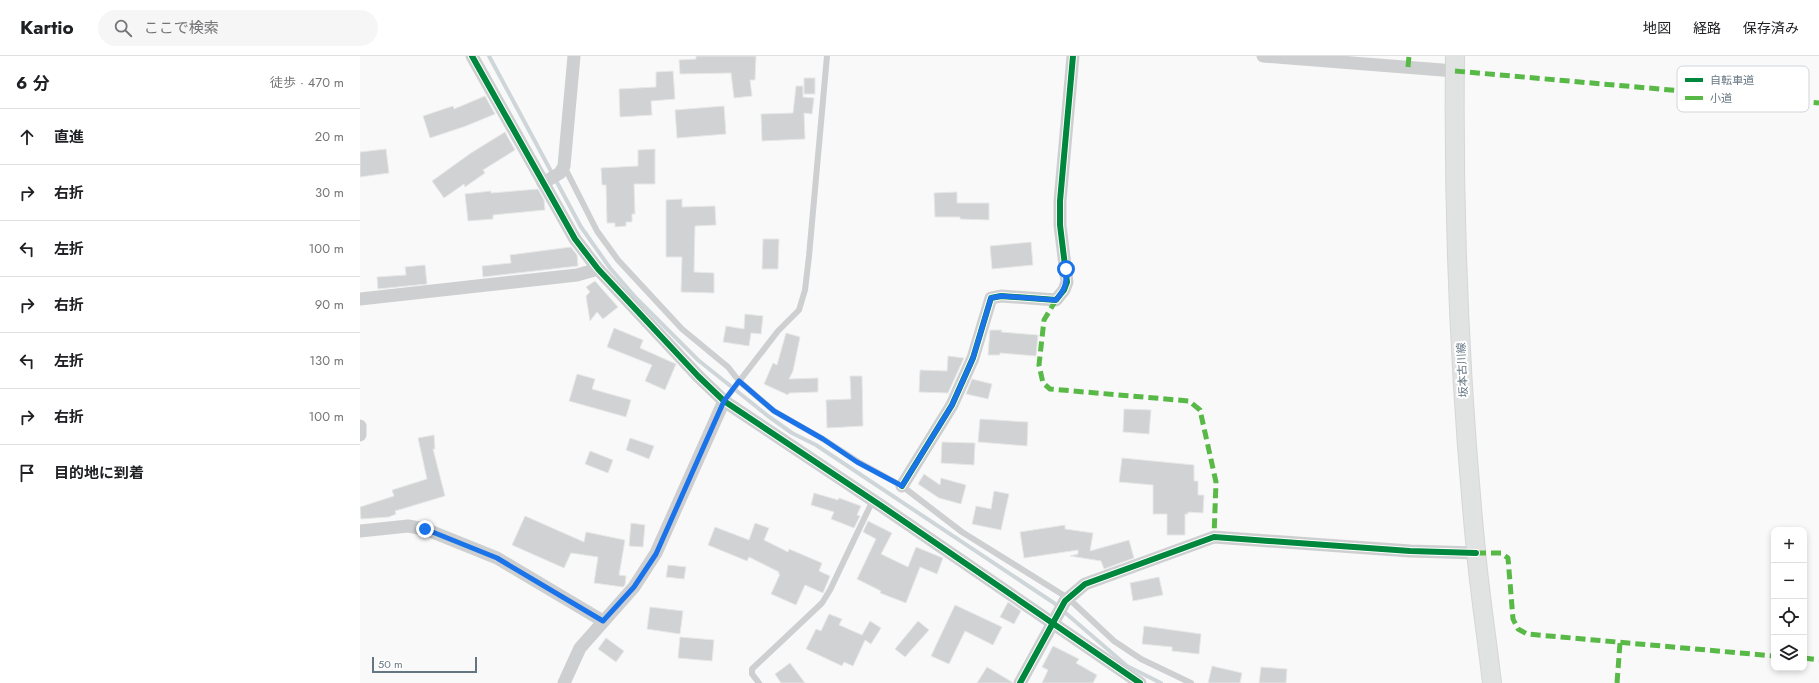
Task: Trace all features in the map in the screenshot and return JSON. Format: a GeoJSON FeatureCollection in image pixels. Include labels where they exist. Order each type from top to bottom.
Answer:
{"type":"FeatureCollection","features":[{"type":"Feature","properties":{"kind":"main road","name":"坂本古川線"},"geometry":{"type":"LineString","coordinates":[[1455,63],[1456,236],[1461,368],[1476,553],[1492,683]]}},
{"type":"Feature","properties":{"kind":"street"},"geometry":{"type":"LineString","coordinates":[[472,56],[545,182],[575,239],[598,269],[698,376],[726,398],[872,500],[1140,683]]}},
{"type":"Feature","properties":{"kind":"street"},"geometry":{"type":"LineString","coordinates":[[545,182],[562,170],[574,56]]}},
{"type":"Feature","properties":{"kind":"street"},"geometry":{"type":"LineString","coordinates":[[902,486],[952,405],[973,358],[991,298],[1001,296],[1056,300],[1064,290],[1067,282],[1060,226],[1060,201],[1073,56]]}},
{"type":"Feature","properties":{"kind":"street"},"geometry":{"type":"LineString","coordinates":[[1263,56],[1455,63]]}},
{"type":"Feature","properties":{"kind":"street"},"geometry":{"type":"LineString","coordinates":[[360,299],[577,275],[598,269]]}},
{"type":"Feature","properties":{"kind":"street"},"geometry":{"type":"LineString","coordinates":[[564,683],[569,669],[580,648],[634,587],[656,554],[726,398]]}},
{"type":"Feature","properties":{"kind":"street"},"geometry":{"type":"LineString","coordinates":[[360,426],[360,435]]}},
{"type":"Feature","properties":{"kind":"street"},"geometry":{"type":"LineString","coordinates":[[360,531],[408,526],[425,529],[497,558],[603,621]]}},
{"type":"Feature","properties":{"kind":"street"},"geometry":{"type":"LineString","coordinates":[[1020,683],[1066,600],[1085,584],[1214,537],[1410,551],[1476,553]]}},
{"type":"Feature","properties":{"kind":"lane"},"geometry":{"type":"LineString","coordinates":[[726,398],[778,331],[799,310],[803,297],[810,256],[827,56]]}},
{"type":"Feature","properties":{"kind":"lane"},"geometry":{"type":"LineString","coordinates":[[562,170],[597,230],[618,260],[682,329],[728,367],[738,382],[774,411],[823,439],[857,462],[902,486],[962,532],[1066,600],[1114,641],[1141,659],[1191,683]]}},
{"type":"Feature","properties":{"kind":"lane"},"geometry":{"type":"LineString","coordinates":[[759,683],[752,674],[752,669],[822,603],[830,590],[872,500]]}},
{"type":"Feature","properties":{"kind":"building"},"geometry":{"type":"Polygon","coordinates":[[[696,56],[756,56],[755,80],[750,80],[752,96],[734,98],[731,73],[680,74],[679,60],[696,59],[696,56]]]}},
{"type":"Feature","properties":{"kind":"building"},"geometry":{"type":"Polygon","coordinates":[[[673,71],[675,99],[651,101],[652,115],[620,117],[619,89],[656,87],[656,72],[673,71]]]}},
{"type":"Feature","properties":{"kind":"building"},"geometry":{"type":"Polygon","coordinates":[[[804,78],[815,78],[815,94],[804,94],[804,78]]]}},
{"type":"Feature","properties":{"kind":"building"},"geometry":{"type":"Polygon","coordinates":[[[796,86],[803,86],[803,97],[814,98],[812,114],[804,113],[805,139],[762,141],[761,114],[793,113],[796,86]]]}},
{"type":"Feature","properties":{"kind":"building"},"geometry":{"type":"Polygon","coordinates":[[[485,96],[495,114],[466,126],[430,138],[423,116],[453,106],[454,109],[485,96]]]}},
{"type":"Feature","properties":{"kind":"building"},"geometry":{"type":"Polygon","coordinates":[[[724,106],[726,134],[677,138],[675,110],[724,106]]]}},
{"type":"Feature","properties":{"kind":"building"},"geometry":{"type":"Polygon","coordinates":[[[505,132],[515,150],[483,170],[485,173],[465,187],[464,184],[444,198],[432,181],[471,153],[505,132]]]}},
{"type":"Feature","properties":{"kind":"building"},"geometry":{"type":"Polygon","coordinates":[[[386,149],[389,173],[360,177],[360,152],[386,149]]]}},
{"type":"Feature","properties":{"kind":"building"},"geometry":{"type":"Polygon","coordinates":[[[655,149],[655,184],[634,184],[635,214],[632,214],[632,222],[626,222],[626,226],[615,227],[615,223],[607,223],[606,185],[602,185],[601,168],[638,166],[638,150],[655,149]]]}},
{"type":"Feature","properties":{"kind":"building"},"geometry":{"type":"Polygon","coordinates":[[[538,189],[544,200],[545,210],[493,215],[493,219],[468,221],[465,194],[491,191],[491,193],[538,189]]]}},
{"type":"Feature","properties":{"kind":"building"},"geometry":{"type":"Polygon","coordinates":[[[957,192],[957,203],[989,203],[989,220],[960,219],[960,217],[935,217],[934,193],[957,192]]]}},
{"type":"Feature","properties":{"kind":"building"},"geometry":{"type":"Polygon","coordinates":[[[682,199],[682,207],[715,206],[716,225],[695,226],[694,272],[714,273],[714,293],[681,292],[682,257],[666,257],[666,200],[682,199]]]}},
{"type":"Feature","properties":{"kind":"building"},"geometry":{"type":"Polygon","coordinates":[[[763,239],[779,239],[778,269],[762,269],[763,239]]]}},
{"type":"Feature","properties":{"kind":"building"},"geometry":{"type":"Polygon","coordinates":[[[1031,242],[1033,265],[992,269],[990,246],[1031,242]]]}},
{"type":"Feature","properties":{"kind":"building"},"geometry":{"type":"Polygon","coordinates":[[[571,247],[577,255],[578,266],[483,277],[482,266],[511,263],[510,255],[571,247]]]}},
{"type":"Feature","properties":{"kind":"building"},"geometry":{"type":"Polygon","coordinates":[[[425,265],[427,284],[378,289],[377,277],[406,275],[405,267],[425,265]]]}},
{"type":"Feature","properties":{"kind":"building"},"geometry":{"type":"Polygon","coordinates":[[[595,281],[618,307],[603,319],[597,312],[590,321],[586,296],[590,292],[586,287],[595,281]]]}},
{"type":"Feature","properties":{"kind":"building"},"geometry":{"type":"Polygon","coordinates":[[[745,314],[763,316],[761,334],[751,333],[749,346],[723,342],[726,326],[744,329],[745,314]]]}},
{"type":"Feature","properties":{"kind":"building"},"geometry":{"type":"Polygon","coordinates":[[[614,328],[643,340],[640,348],[676,364],[665,390],[645,381],[652,365],[607,347],[614,328]]]}},
{"type":"Feature","properties":{"kind":"building"},"geometry":{"type":"Polygon","coordinates":[[[990,330],[1002,330],[1001,332],[1038,335],[1036,356],[1000,353],[1000,355],[988,355],[990,330]]]}},
{"type":"Feature","properties":{"kind":"building"},"geometry":{"type":"Polygon","coordinates":[[[786,333],[800,337],[793,371],[789,379],[818,378],[818,392],[789,393],[788,395],[764,384],[773,363],[777,365],[786,333]]]}},
{"type":"Feature","properties":{"kind":"building"},"geometry":{"type":"Polygon","coordinates":[[[948,356],[964,358],[948,393],[919,392],[920,370],[947,371],[948,356]]]}},
{"type":"Feature","properties":{"kind":"building"},"geometry":{"type":"Polygon","coordinates":[[[577,374],[595,379],[592,389],[631,400],[626,417],[569,401],[577,374]]]}},
{"type":"Feature","properties":{"kind":"building"},"geometry":{"type":"Polygon","coordinates":[[[850,376],[862,376],[863,426],[827,428],[826,400],[851,399],[850,376]]]}},
{"type":"Feature","properties":{"kind":"building"},"geometry":{"type":"Polygon","coordinates":[[[972,379],[992,384],[988,399],[966,394],[972,379]]]}},
{"type":"Feature","properties":{"kind":"building"},"geometry":{"type":"Polygon","coordinates":[[[1124,409],[1151,410],[1149,434],[1123,432],[1124,409]]]}},
{"type":"Feature","properties":{"kind":"building"},"geometry":{"type":"Polygon","coordinates":[[[980,419],[1028,422],[1027,446],[978,442],[980,419]]]}},
{"type":"Feature","properties":{"kind":"building"},"geometry":{"type":"Polygon","coordinates":[[[434,435],[435,449],[433,449],[445,496],[395,511],[396,514],[389,517],[361,519],[360,507],[394,496],[392,490],[427,479],[418,438],[434,435]]]}},
{"type":"Feature","properties":{"kind":"building"},"geometry":{"type":"Polygon","coordinates":[[[630,438],[654,446],[649,459],[626,450],[630,438]]]}},
{"type":"Feature","properties":{"kind":"building"},"geometry":{"type":"Polygon","coordinates":[[[942,442],[975,443],[974,465],[941,463],[942,442]]]}},
{"type":"Feature","properties":{"kind":"building"},"geometry":{"type":"Polygon","coordinates":[[[590,451],[613,460],[608,473],[585,464],[590,451]]]}},
{"type":"Feature","properties":{"kind":"building"},"geometry":{"type":"Polygon","coordinates":[[[1122,458],[1194,465],[1194,481],[1198,481],[1198,495],[1204,495],[1203,513],[1188,512],[1188,514],[1185,514],[1185,535],[1167,535],[1167,514],[1153,514],[1153,485],[1119,482],[1122,458]]]}},
{"type":"Feature","properties":{"kind":"building"},"geometry":{"type":"Polygon","coordinates":[[[924,474],[940,485],[941,478],[966,485],[961,504],[939,498],[918,484],[924,474]]]}},
{"type":"Feature","properties":{"kind":"building"},"geometry":{"type":"Polygon","coordinates":[[[994,491],[1009,494],[1001,530],[972,524],[976,506],[991,509],[994,491]]]}},
{"type":"Feature","properties":{"kind":"building"},"geometry":{"type":"Polygon","coordinates":[[[814,493],[838,500],[839,498],[861,506],[857,515],[860,516],[854,528],[831,519],[834,512],[811,505],[814,493]]]}},
{"type":"Feature","properties":{"kind":"building"},"geometry":{"type":"Polygon","coordinates":[[[525,516],[584,542],[586,532],[625,540],[619,575],[626,576],[625,585],[623,587],[594,583],[598,557],[571,553],[564,568],[512,545],[525,516]]]}},
{"type":"Feature","properties":{"kind":"building"},"geometry":{"type":"Polygon","coordinates":[[[868,521],[892,533],[881,554],[908,567],[916,547],[943,558],[937,574],[920,567],[906,603],[880,593],[881,591],[857,579],[876,539],[863,532],[868,521]]]}},
{"type":"Feature","properties":{"kind":"building"},"geometry":{"type":"Polygon","coordinates":[[[631,523],[645,525],[643,547],[629,546],[631,523]]]}},
{"type":"Feature","properties":{"kind":"building"},"geometry":{"type":"Polygon","coordinates":[[[755,523],[769,528],[764,540],[788,552],[789,549],[822,563],[819,571],[830,576],[823,593],[805,585],[796,605],[771,594],[780,574],[778,574],[779,572],[749,557],[747,561],[708,545],[715,527],[749,540],[755,523]]]}},
{"type":"Feature","properties":{"kind":"building"},"geometry":{"type":"Polygon","coordinates":[[[1065,525],[1065,529],[1093,533],[1090,551],[1129,540],[1134,558],[1104,569],[1101,561],[1070,556],[1078,554],[1078,550],[1024,558],[1020,532],[1065,525]]]}},
{"type":"Feature","properties":{"kind":"building"},"geometry":{"type":"Polygon","coordinates":[[[668,565],[686,567],[684,579],[666,577],[668,565]]]}},
{"type":"Feature","properties":{"kind":"building"},"geometry":{"type":"Polygon","coordinates":[[[1159,577],[1163,595],[1133,601],[1130,583],[1159,577]]]}},
{"type":"Feature","properties":{"kind":"building"},"geometry":{"type":"Polygon","coordinates":[[[1008,602],[1021,611],[1014,624],[1000,617],[1008,602]]]}},
{"type":"Feature","properties":{"kind":"building"},"geometry":{"type":"Polygon","coordinates":[[[955,605],[1002,627],[993,645],[965,631],[949,664],[931,656],[955,605]]]}},
{"type":"Feature","properties":{"kind":"building"},"geometry":{"type":"Polygon","coordinates":[[[650,607],[683,611],[680,634],[647,629],[650,607]]]}},
{"type":"Feature","properties":{"kind":"building"},"geometry":{"type":"Polygon","coordinates":[[[829,614],[842,619],[839,625],[862,635],[870,621],[881,628],[871,644],[865,640],[853,666],[844,662],[842,666],[806,649],[816,629],[821,631],[829,614]]]}},
{"type":"Feature","properties":{"kind":"building"},"geometry":{"type":"Polygon","coordinates":[[[918,621],[929,630],[905,657],[895,649],[918,621]]]}},
{"type":"Feature","properties":{"kind":"building"},"geometry":{"type":"Polygon","coordinates":[[[1144,626],[1201,634],[1199,654],[1172,651],[1172,647],[1142,644],[1144,626]]]}},
{"type":"Feature","properties":{"kind":"building"},"geometry":{"type":"Polygon","coordinates":[[[680,637],[714,640],[712,661],[678,658],[680,637]]]}},
{"type":"Feature","properties":{"kind":"building"},"geometry":{"type":"Polygon","coordinates":[[[606,638],[624,651],[616,662],[598,649],[606,638]]]}},
{"type":"Feature","properties":{"kind":"building"},"geometry":{"type":"Polygon","coordinates":[[[1053,646],[1079,659],[1076,663],[1097,675],[1093,683],[1042,683],[1048,670],[1042,667],[1053,646]]]}},
{"type":"Feature","properties":{"kind":"building"},"geometry":{"type":"Polygon","coordinates":[[[790,663],[805,683],[781,683],[775,674],[790,663]]]}},
{"type":"Feature","properties":{"kind":"building"},"geometry":{"type":"Polygon","coordinates":[[[1212,666],[1242,673],[1240,683],[1208,683],[1212,666]]]}},
{"type":"Feature","properties":{"kind":"building"},"geometry":{"type":"Polygon","coordinates":[[[987,667],[1012,682],[1012,683],[977,683],[987,667]]]}},
{"type":"Feature","properties":{"kind":"building"},"geometry":{"type":"Polygon","coordinates":[[[1261,667],[1287,669],[1286,683],[1259,683],[1261,667]]]}},
{"type":"Feature","properties":{"kind":"waterway"},"geometry":{"type":"LineString","coordinates":[[489,56],[581,227],[610,268],[636,298],[698,360],[768,416],[792,433],[816,445],[1054,603],[1127,666],[1161,683]]}},
{"type":"Feature","properties":{"kind":"marked path"},"geometry":{"type":"LineString","coordinates":[[1408,67],[1409,56]]}},
{"type":"Feature","properties":{"kind":"marked path"},"geometry":{"type":"LineString","coordinates":[[1455,71],[1677,91]]}},
{"type":"Feature","properties":{"kind":"marked path"},"geometry":{"type":"LineString","coordinates":[[1809,102],[1819,103]]}},
{"type":"Feature","properties":{"kind":"marked path"},"geometry":{"type":"LineString","coordinates":[[1056,300],[1044,320],[1039,365],[1043,383],[1050,389],[1189,401],[1200,410],[1216,482],[1214,537]]}},
{"type":"Feature","properties":{"kind":"marked path"},"geometry":{"type":"LineString","coordinates":[[1476,553],[1501,553],[1508,558],[1513,619],[1518,629],[1527,634],[1771,656]]}},
{"type":"Feature","properties":{"kind":"marked path"},"geometry":{"type":"LineString","coordinates":[[1617,683],[1620,643]]}},
{"type":"Feature","properties":{"kind":"marked path"},"geometry":{"type":"LineString","coordinates":[[1807,658],[1819,660]]}},
{"type":"Feature","properties":{"kind":"cycle path"},"geometry":{"type":"LineString","coordinates":[[472,56],[575,239],[598,269],[698,376],[724,401],[883,507],[1140,683]]}},
{"type":"Feature","properties":{"kind":"cycle path"},"geometry":{"type":"LineString","coordinates":[[902,486],[952,405],[973,358],[991,298],[1001,296],[1056,300],[1064,290],[1067,282],[1060,225],[1060,201],[1073,56]]}},
{"type":"Feature","properties":{"kind":"cycle path"},"geometry":{"type":"LineString","coordinates":[[1020,683],[1065,601],[1085,584],[1214,537],[1410,551],[1476,553]]}},
{"type":"Feature","properties":{"kind":"route"},"geometry":{"type":"LineString","coordinates":[[425,529],[497,558],[603,621],[634,587],[656,554],[724,401],[739,381],[774,411],[823,439],[857,462],[902,486],[952,405],[973,358],[991,298],[1001,296],[1056,300],[1064,290],[1067,282],[1066,269]]}}]}
